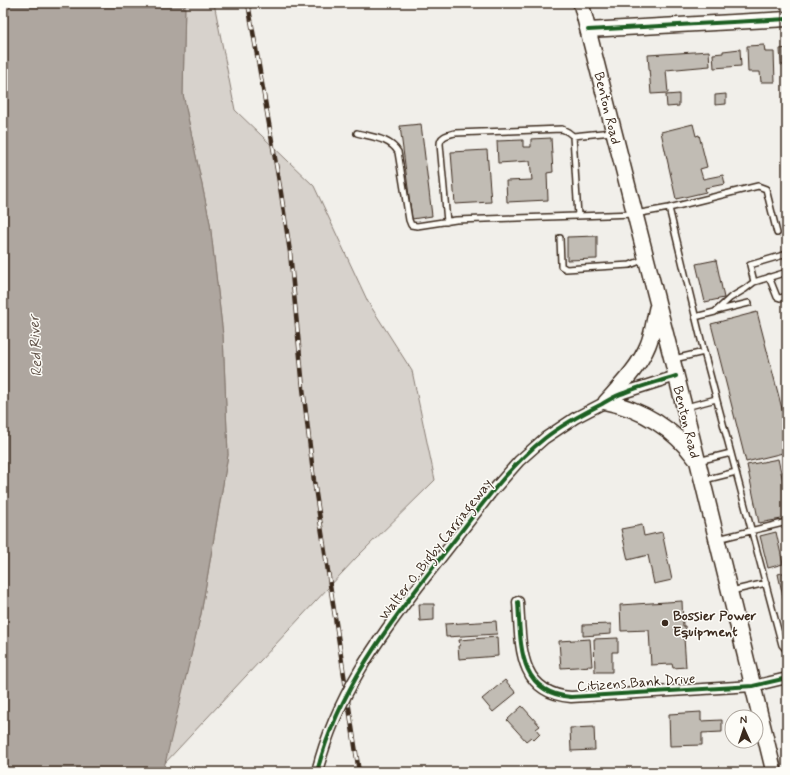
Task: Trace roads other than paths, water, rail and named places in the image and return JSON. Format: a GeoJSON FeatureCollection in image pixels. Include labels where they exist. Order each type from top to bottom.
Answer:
{"type":"FeatureCollection","features":[{"type":"Feature","properties":{"kind":"main road","name":"Benton Road"},"geometry":{"type":"LineString","coordinates":[[581,3],[684,407],[774,772]]}},
{"type":"Feature","properties":{"kind":"main road"},"geometry":{"type":"LineString","coordinates":[[606,402],[632,374],[642,358],[649,344],[658,305]]}},
{"type":"Feature","properties":{"kind":"main road"},"geometry":{"type":"LineString","coordinates":[[606,402],[620,405],[661,424],[697,461]]}},
{"type":"Feature","properties":{"kind":"street"},"geometry":{"type":"LineString","coordinates":[[588,30],[787,19]]}},
{"type":"Feature","properties":{"kind":"street","name":"Walter O. Bigby Carriageway"},"geometry":{"type":"LineString","coordinates":[[317,772],[329,730],[355,677],[376,644],[490,494],[519,461],[545,438],[575,418],[623,393],[676,376]]}},
{"type":"Feature","properties":{"kind":"street","name":"Citizens Bank Drive"},"geometry":{"type":"LineString","coordinates":[[518,602],[524,661],[528,670],[539,685],[547,692],[555,695],[571,698],[753,686],[787,678]]}},
{"type":"Feature","properties":{"kind":"lane"},"geometry":{"type":"LineString","coordinates":[[447,222],[440,144],[440,141],[446,135],[454,133],[562,129],[573,136],[614,132]]}},
{"type":"Feature","properties":{"kind":"lane"},"geometry":{"type":"LineString","coordinates":[[357,133],[385,141],[394,146],[398,152],[411,225],[447,222],[635,214],[669,208],[758,186],[766,189],[777,234]]}},
{"type":"Feature","properties":{"kind":"lane"},"geometry":{"type":"LineString","coordinates":[[573,136],[578,216]]}},
{"type":"Feature","properties":{"kind":"lane"},"geometry":{"type":"LineString","coordinates":[[669,208],[716,399],[782,645],[787,651]]}},
{"type":"Feature","properties":{"kind":"lane"},"geometry":{"type":"LineString","coordinates":[[560,238],[561,262],[563,268],[566,269],[630,265],[646,259]]}},
{"type":"Feature","properties":{"kind":"lane"},"geometry":{"type":"LineString","coordinates":[[754,282],[750,265],[787,254]]}},
{"type":"Feature","properties":{"kind":"lane"},"geometry":{"type":"LineString","coordinates":[[715,312],[730,298],[754,282],[787,272]]}},
{"type":"Feature","properties":{"kind":"lane"},"geometry":{"type":"LineString","coordinates":[[769,277],[777,297],[780,298],[787,296]]}},
{"type":"Feature","properties":{"kind":"lane"},"geometry":{"type":"LineString","coordinates":[[695,316],[749,303]]}},
{"type":"Feature","properties":{"kind":"lane"},"geometry":{"type":"LineString","coordinates":[[672,360],[704,352]]}},
{"type":"Feature","properties":{"kind":"lane"},"geometry":{"type":"LineString","coordinates":[[684,407],[716,399]]}},
{"type":"Feature","properties":{"kind":"lane"},"geometry":{"type":"LineString","coordinates":[[697,461],[731,453]]}},
{"type":"Feature","properties":{"kind":"lane"},"geometry":{"type":"LineString","coordinates":[[702,480],[736,472]]}},
{"type":"Feature","properties":{"kind":"lane"},"geometry":{"type":"LineString","coordinates":[[717,540],[787,522]]}},
{"type":"Feature","properties":{"kind":"lane"},"geometry":{"type":"LineString","coordinates":[[729,591],[766,583]]}},
{"type":"Feature","properties":{"kind":"water","name":"Red River"},"geometry":{"type":"Polygon","coordinates":[[[3,3],[185,3],[183,94],[210,223],[223,335],[228,455],[201,614],[163,772],[3,772],[3,3]]]}},
{"type":"Feature","properties":{"kind":"railway"},"geometry":{"type":"LineString","coordinates":[[248,3],[290,252],[303,388],[314,481],[359,772]]}},
{"type":"Feature","properties":{"kind":"place","name":"Bossier Power Equipment"},"geometry":{"type":"Point","coordinates":[665,623]}}]}
